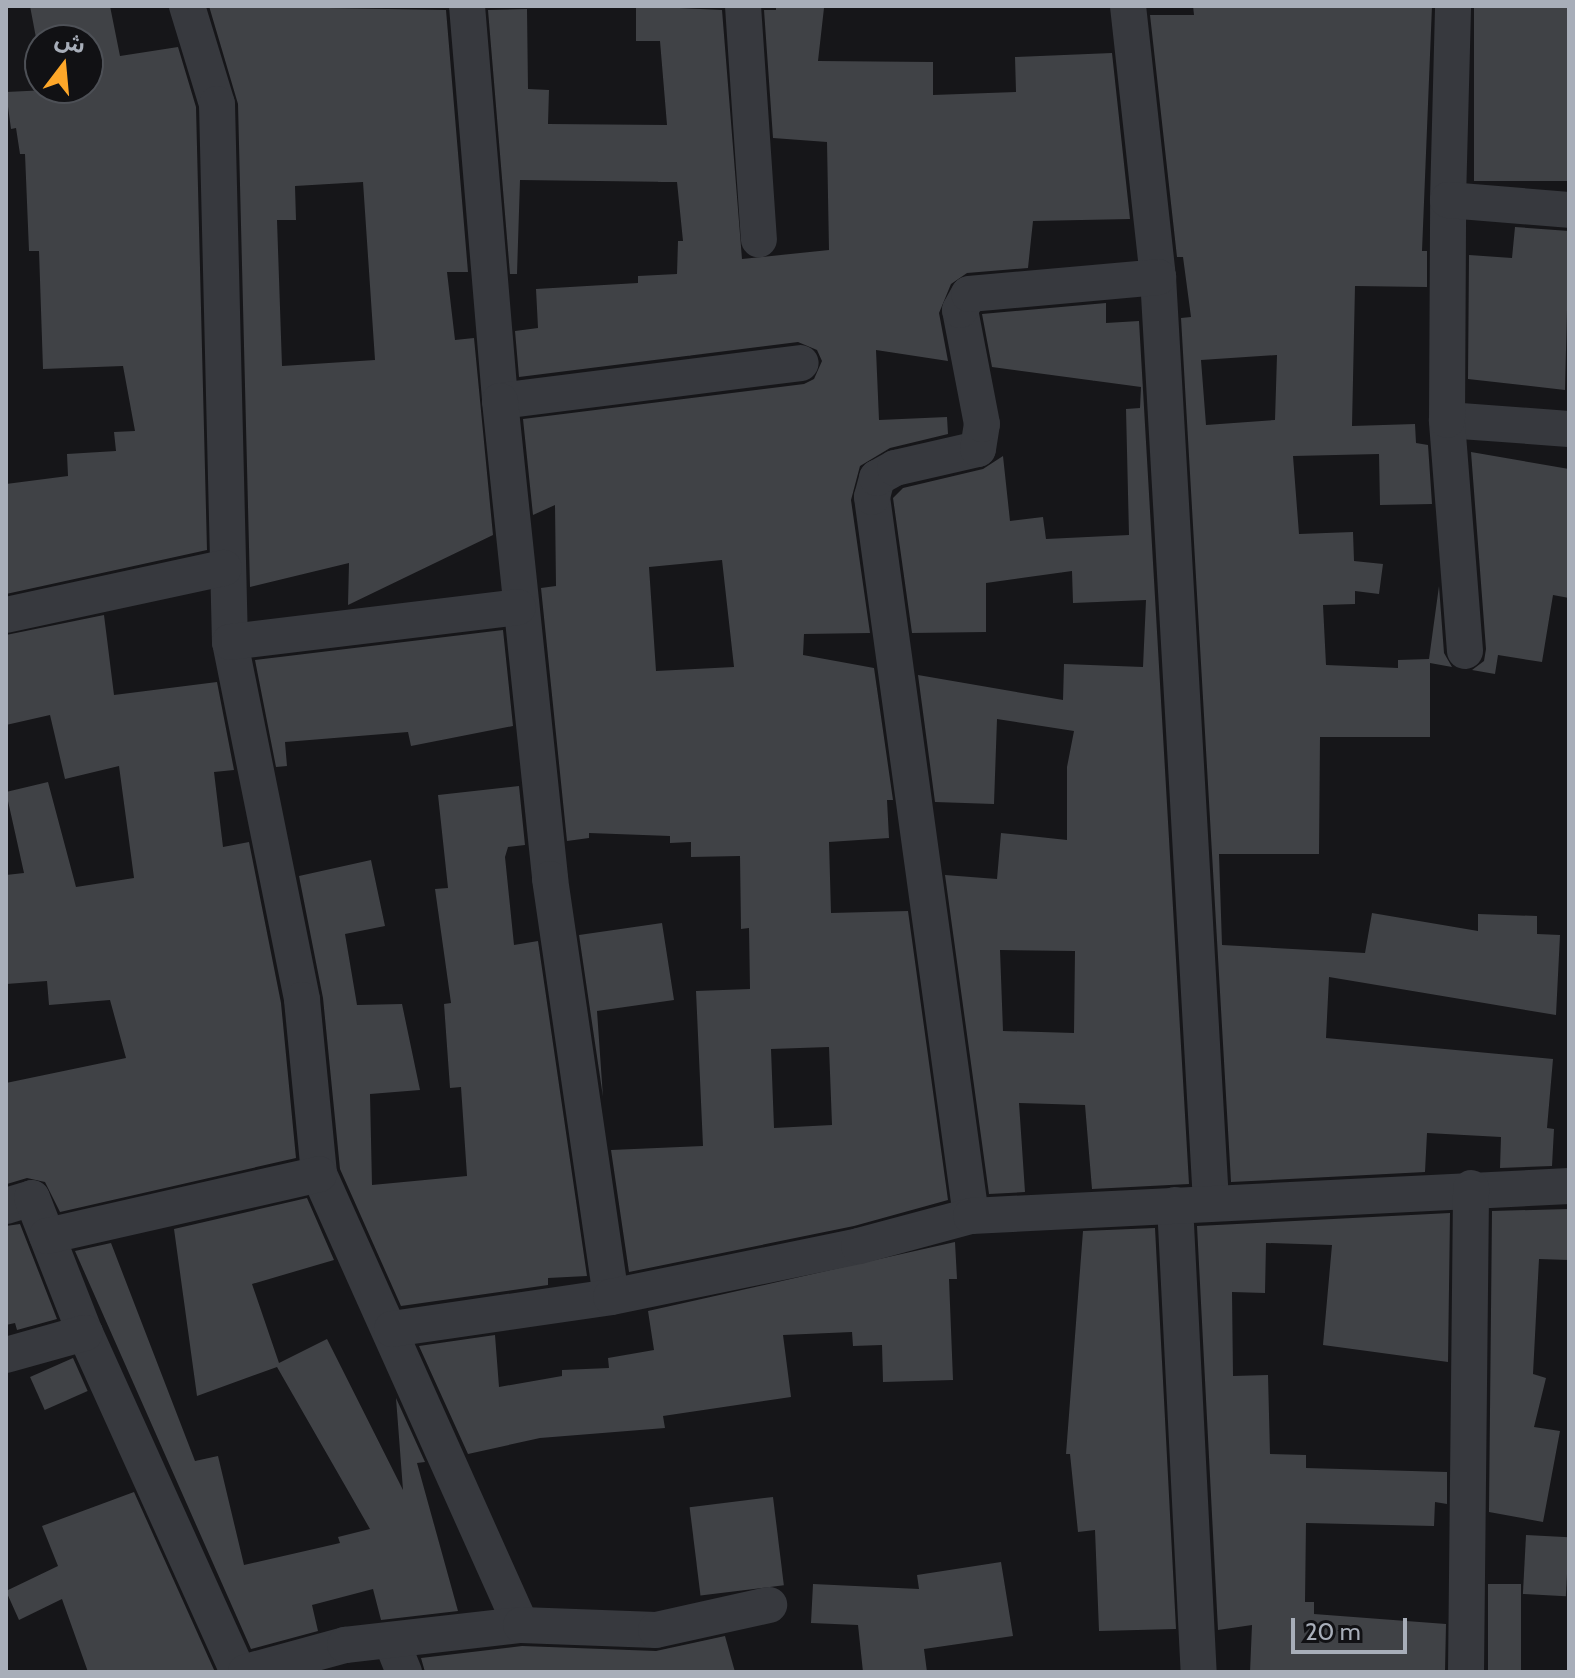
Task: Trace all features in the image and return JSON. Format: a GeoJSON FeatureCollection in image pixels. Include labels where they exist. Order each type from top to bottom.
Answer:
{"type":"FeatureCollection","features":[{"type":"Feature","properties":{"kind":"street"},"geometry":{"type":"LineString","coordinates":[[187,6],[217,104],[226,373],[224,568],[230,642],[302,1000],[319,1174],[392,1329],[521,1625]]}},
{"type":"Feature","properties":{"kind":"street"},"geometry":{"type":"LineString","coordinates":[[467,6],[518,607],[550,879],[611,1297]]}},
{"type":"Feature","properties":{"kind":"street"},"geometry":{"type":"LineString","coordinates":[[743,6],[759,239]]}},
{"type":"Feature","properties":{"kind":"street"},"geometry":{"type":"LineString","coordinates":[[1128,6],[1158,277],[1211,1203]]}},
{"type":"Feature","properties":{"kind":"street"},"geometry":{"type":"LineString","coordinates":[[1453,6],[1447,420],[1465,651]]}},
{"type":"Feature","properties":{"kind":"street"},"geometry":{"type":"LineString","coordinates":[[1448,200],[1569,210]]}},
{"type":"Feature","properties":{"kind":"street"},"geometry":{"type":"LineString","coordinates":[[971,1216],[872,497],[877,478],[895,468],[978,449],[982,424],[960,310],[969,294],[1158,277]]}},
{"type":"Feature","properties":{"kind":"street"},"geometry":{"type":"LineString","coordinates":[[500,401],[801,363]]}},
{"type":"Feature","properties":{"kind":"street"},"geometry":{"type":"LineString","coordinates":[[1447,420],[1569,429]]}},
{"type":"Feature","properties":{"kind":"street"},"geometry":{"type":"LineString","coordinates":[[6,615],[224,568]]}},
{"type":"Feature","properties":{"kind":"street"},"geometry":{"type":"LineString","coordinates":[[230,642],[518,607]]}},
{"type":"Feature","properties":{"kind":"street"},"geometry":{"type":"LineString","coordinates":[[47,1236],[319,1174]]}},
{"type":"Feature","properties":{"kind":"street"},"geometry":{"type":"LineString","coordinates":[[392,1329],[611,1297],[859,1246],[971,1216],[1471,1188],[1569,1186]]}},
{"type":"Feature","properties":{"kind":"street"},"geometry":{"type":"LineString","coordinates":[[1466,1672],[1471,1188]]}},
{"type":"Feature","properties":{"kind":"street"},"geometry":{"type":"LineString","coordinates":[[6,1206],[32,1198],[85,1333],[238,1672]]}},
{"type":"Feature","properties":{"kind":"street"},"geometry":{"type":"LineString","coordinates":[[1175,1205],[1199,1672]]}},
{"type":"Feature","properties":{"kind":"street"},"geometry":{"type":"LineString","coordinates":[[6,1355],[85,1333]]}},
{"type":"Feature","properties":{"kind":"street"},"geometry":{"type":"LineString","coordinates":[[246,1672],[345,1645],[397,1656],[521,1625],[656,1630],[769,1605]]}},
{"type":"Feature","properties":{"kind":"building"},"geometry":{"type":"Polygon","coordinates":[[[30,6],[110,6],[120,56],[178,47],[196,107],[207,550],[6,594],[6,484],[68,476],[67,454],[116,451],[114,432],[135,431],[123,366],[43,369],[39,251],[29,251],[25,154],[20,154],[16,128],[11,129],[6,92],[24,91],[24,104],[104,104],[104,24],[33,24],[30,6]]]}},
{"type":"Feature","properties":{"kind":"building"},"geometry":{"type":"Polygon","coordinates":[[[209,6],[446,10],[468,272],[447,272],[455,340],[474,338],[493,535],[348,605],[349,563],[250,587],[238,104],[209,6]],[[363,182],[295,186],[296,220],[277,220],[282,366],[375,360],[363,182]]]}},
{"type":"Feature","properties":{"kind":"building"},"geometry":{"type":"Polygon","coordinates":[[[636,6],[722,10],[742,259],[829,250],[827,142],[773,138],[764,10],[776,10],[776,6],[824,8],[818,61],[933,62],[933,95],[1016,92],[1015,57],[1112,53],[1130,219],[1033,221],[1028,268],[967,273],[951,284],[939,313],[948,361],[876,350],[879,420],[947,417],[948,434],[890,448],[860,466],[851,500],[870,633],[804,634],[803,655],[874,668],[893,800],[887,800],[889,838],[829,842],[831,913],[908,911],[948,1200],[854,1226],[629,1272],[611,1150],[703,1146],[696,991],[750,989],[749,928],[741,929],[740,856],[691,857],[691,842],[670,843],[670,836],[589,833],[589,838],[567,841],[541,588],[556,586],[555,505],[533,515],[523,419],[804,384],[814,379],[822,361],[817,350],[798,342],[519,377],[515,331],[538,328],[536,289],[638,283],[638,276],[677,274],[678,241],[683,241],[677,182],[520,180],[517,274],[510,274],[488,10],[527,9],[528,89],[549,90],[548,124],[667,125],[660,41],[636,41],[636,6]],[[722,560],[649,567],[656,671],[734,667],[722,560]],[[829,1047],[771,1049],[774,1128],[832,1125],[829,1047]]]}},
{"type":"Feature","properties":{"kind":"building"},"geometry":{"type":"Polygon","coordinates":[[[1193,6],[1432,6],[1422,251],[1427,251],[1427,287],[1355,286],[1352,426],[1415,424],[1416,443],[1428,445],[1432,504],[1380,505],[1379,454],[1293,456],[1299,534],[1353,532],[1354,561],[1383,564],[1379,594],[1355,591],[1355,604],[1323,605],[1326,665],[1398,668],[1398,660],[1429,659],[1439,586],[1444,653],[1452,667],[1430,663],[1430,737],[1320,737],[1319,854],[1219,854],[1222,945],[1365,953],[1372,913],[1478,931],[1478,914],[1537,916],[1537,934],[1560,935],[1556,1015],[1329,977],[1326,1038],[1553,1059],[1547,1128],[1554,1129],[1552,1166],[1500,1168],[1501,1137],[1427,1133],[1425,1172],[1231,1182],[1181,318],[1191,317],[1183,257],[1177,257],[1150,15],[1194,15],[1193,6]],[[1277,355],[1201,360],[1206,425],[1275,420],[1277,355]]]}},
{"type":"Feature","properties":{"kind":"building"},"geometry":{"type":"Polygon","coordinates":[[[1474,6],[1569,6],[1569,181],[1474,181],[1474,6]]]}},
{"type":"Feature","properties":{"kind":"building"},"geometry":{"type":"Polygon","coordinates":[[[1515,227],[1569,231],[1565,390],[1468,379],[1469,255],[1512,258],[1515,227]]]}},
{"type":"Feature","properties":{"kind":"building"},"geometry":{"type":"Polygon","coordinates":[[[1106,303],[1106,323],[1139,321],[1189,1184],[1092,1189],[1085,1105],[1019,1103],[1025,1192],[989,1194],[945,875],[997,879],[1001,833],[1067,840],[1067,767],[1074,731],[997,719],[994,804],[935,802],[918,675],[1063,700],[1064,664],[1143,667],[1146,600],[1073,603],[1072,571],[986,583],[986,632],[912,633],[893,498],[903,488],[983,469],[1003,456],[1010,521],[1043,517],[1046,539],[1129,535],[1126,409],[1140,408],[1141,387],[992,367],[982,314],[1106,303]],[[1000,950],[1003,1031],[1074,1033],[1075,951],[1000,950]]]}},
{"type":"Feature","properties":{"kind":"building"},"geometry":{"type":"Polygon","coordinates":[[[1471,452],[1569,469],[1569,598],[1553,595],[1542,662],[1498,655],[1495,674],[1472,670],[1484,661],[1486,649],[1471,452]]]}},
{"type":"Feature","properties":{"kind":"building"},"geometry":{"type":"Polygon","coordinates":[[[104,615],[114,695],[217,682],[234,770],[214,772],[223,847],[249,842],[281,1003],[296,1158],[60,1212],[45,1182],[27,1178],[7,1184],[6,1083],[126,1058],[110,1000],[49,1005],[47,981],[6,984],[6,875],[24,873],[6,792],[48,782],[76,887],[134,878],[119,766],[65,779],[50,715],[6,725],[6,635],[104,615]]]}},
{"type":"Feature","properties":{"kind":"building"},"geometry":{"type":"Polygon","coordinates":[[[503,630],[513,726],[411,746],[408,732],[285,742],[287,766],[276,767],[255,660],[503,630]]]}},
{"type":"Feature","properties":{"kind":"building"},"geometry":{"type":"Polygon","coordinates":[[[519,786],[525,845],[508,847],[505,857],[514,945],[538,941],[587,1276],[548,1278],[548,1285],[401,1306],[340,1169],[323,998],[299,876],[371,860],[385,926],[345,934],[357,1005],[402,1004],[420,1090],[370,1094],[372,1185],[467,1176],[461,1087],[450,1088],[444,1004],[451,1003],[435,889],[448,888],[438,795],[519,786]]]}},
{"type":"Feature","properties":{"kind":"building"},"geometry":{"type":"Polygon","coordinates":[[[662,923],[674,1000],[597,1011],[603,1097],[579,935],[662,923]]]}},
{"type":"Feature","properties":{"kind":"building"},"geometry":{"type":"Polygon","coordinates":[[[307,1198],[334,1260],[252,1284],[279,1363],[327,1339],[403,1490],[396,1398],[425,1462],[417,1463],[458,1611],[381,1620],[373,1589],[312,1605],[318,1631],[251,1649],[75,1251],[111,1243],[195,1461],[218,1456],[244,1565],[340,1543],[338,1537],[370,1529],[277,1367],[197,1396],[174,1229],[307,1198]]]}},
{"type":"Feature","properties":{"kind":"building"},"geometry":{"type":"Polygon","coordinates":[[[1569,1209],[1569,1260],[1539,1259],[1533,1374],[1546,1378],[1534,1427],[1560,1431],[1543,1522],[1489,1512],[1492,1211],[1569,1209]]]}},
{"type":"Feature","properties":{"kind":"building"},"geometry":{"type":"Polygon","coordinates":[[[1450,1213],[1448,1362],[1323,1345],[1332,1245],[1266,1243],[1265,1293],[1232,1292],[1233,1376],[1268,1375],[1270,1454],[1306,1455],[1306,1468],[1447,1472],[1447,1504],[1435,1502],[1434,1526],[1306,1523],[1305,1602],[1314,1602],[1314,1614],[1446,1624],[1445,1672],[1250,1672],[1252,1625],[1218,1630],[1197,1226],[1450,1213]]]}},
{"type":"Feature","properties":{"kind":"building"},"geometry":{"type":"Polygon","coordinates":[[[20,1224],[57,1319],[17,1330],[15,1323],[6,1325],[6,1226],[20,1224]]]}},
{"type":"Feature","properties":{"kind":"building"},"geometry":{"type":"Polygon","coordinates":[[[1155,1228],[1176,1629],[1099,1631],[1095,1530],[1078,1532],[1070,1454],[1066,1454],[1083,1231],[1155,1228]]]}},
{"type":"Feature","properties":{"kind":"building"},"geometry":{"type":"Polygon","coordinates":[[[955,1242],[957,1279],[949,1279],[953,1380],[883,1382],[882,1345],[853,1346],[852,1332],[783,1335],[791,1397],[663,1416],[665,1428],[540,1438],[468,1454],[419,1346],[495,1335],[499,1387],[562,1376],[562,1370],[609,1368],[608,1358],[654,1350],[648,1311],[955,1242]]]}},
{"type":"Feature","properties":{"kind":"building"},"geometry":{"type":"Polygon","coordinates":[[[73,1358],[88,1391],[45,1410],[30,1377],[73,1358]]]}},
{"type":"Feature","properties":{"kind":"building"},"geometry":{"type":"Polygon","coordinates":[[[134,1492],[215,1672],[88,1672],[62,1599],[19,1620],[6,1591],[58,1566],[42,1526],[134,1492]]]}},
{"type":"Feature","properties":{"kind":"building"},"geometry":{"type":"Polygon","coordinates":[[[773,1497],[784,1585],[700,1596],[690,1507],[773,1497]]]}},
{"type":"Feature","properties":{"kind":"building"},"geometry":{"type":"Polygon","coordinates":[[[1526,1535],[1569,1537],[1566,1596],[1523,1594],[1526,1535]]]}},
{"type":"Feature","properties":{"kind":"building"},"geometry":{"type":"Polygon","coordinates":[[[1001,1562],[1013,1636],[924,1649],[927,1672],[863,1672],[858,1625],[811,1623],[813,1584],[919,1589],[917,1575],[1001,1562]]]}},
{"type":"Feature","properties":{"kind":"building"},"geometry":{"type":"Polygon","coordinates":[[[1488,1584],[1521,1584],[1521,1672],[1488,1672],[1488,1584]]]}},
{"type":"Feature","properties":{"kind":"building"},"geometry":{"type":"Polygon","coordinates":[[[725,1636],[735,1672],[425,1672],[421,1658],[522,1646],[656,1651],[725,1636]]]}}]}
